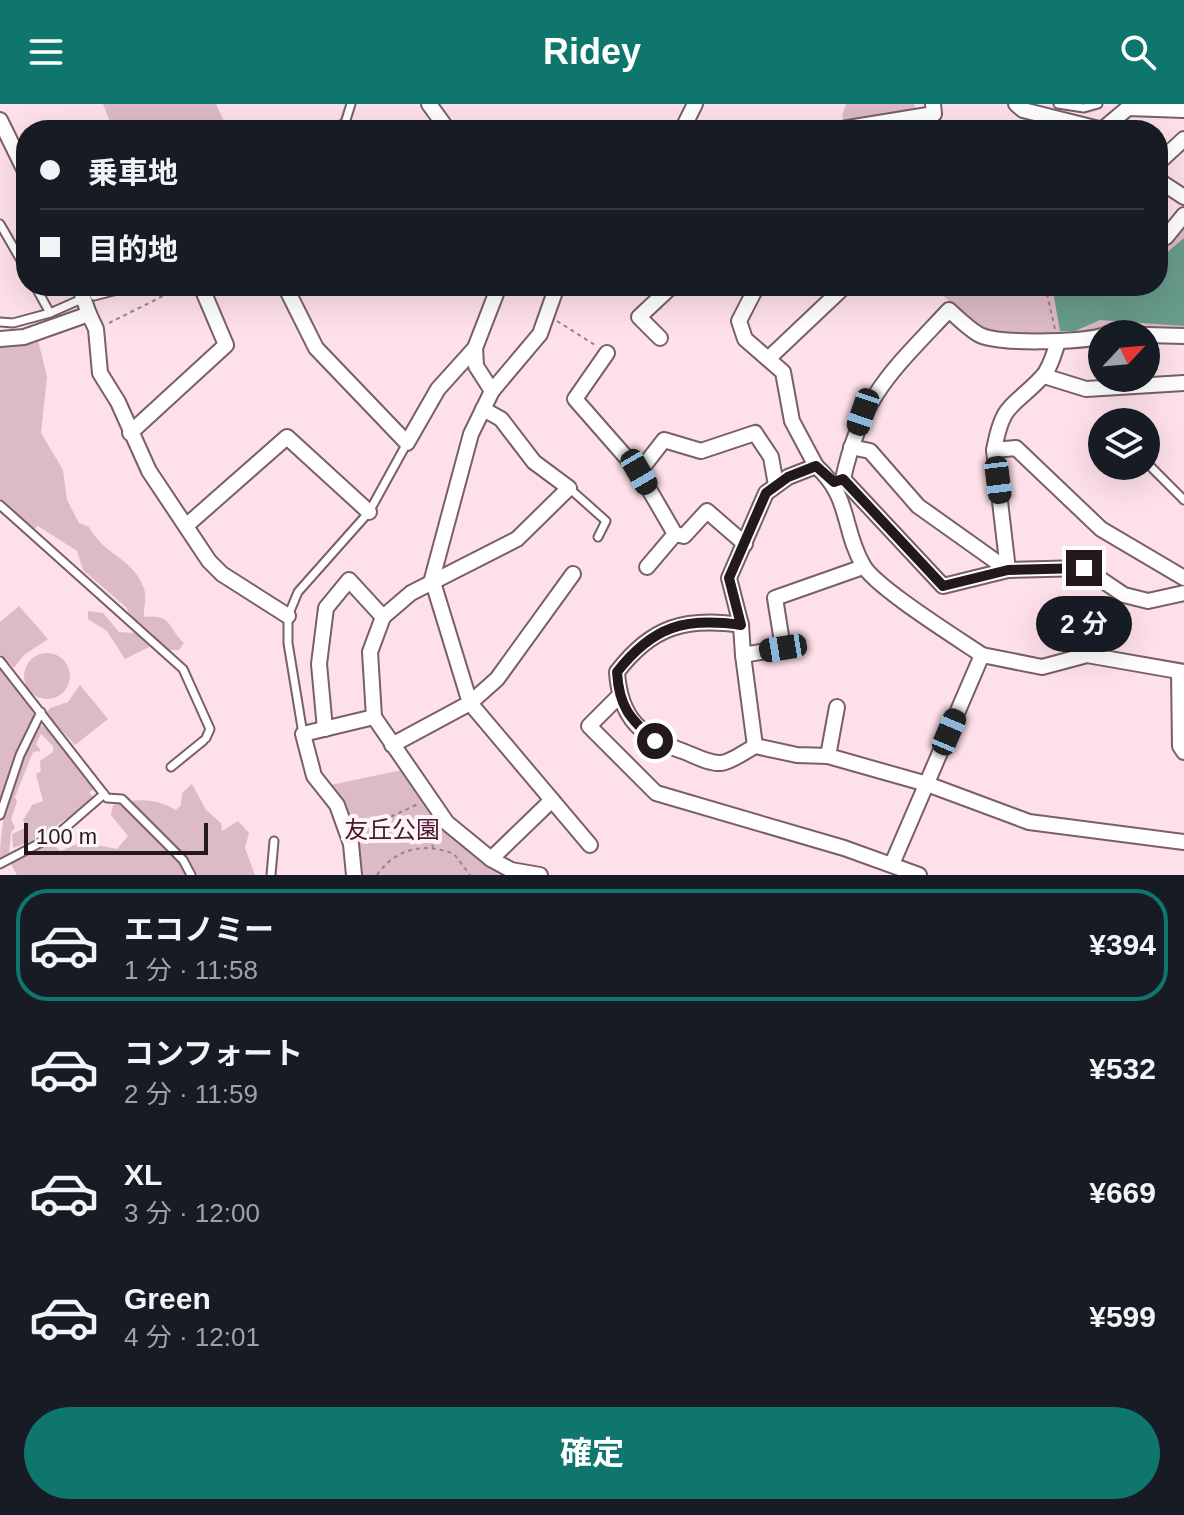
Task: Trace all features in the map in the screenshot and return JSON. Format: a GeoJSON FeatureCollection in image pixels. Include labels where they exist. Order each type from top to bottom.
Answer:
{"type":"FeatureCollection","features":[{"type":"Feature","properties":{"kind":"street"},"geometry":{"type":"LineString","coordinates":[[917,120],[934,114],[933,104]]}},
{"type":"Feature","properties":{"kind":"street"},"geometry":{"type":"LineString","coordinates":[[1016,104],[1023,110],[1063,120]]}},
{"type":"Feature","properties":{"kind":"street"},"geometry":{"type":"LineString","coordinates":[[1114,120],[1128,108],[1184,110]]}},
{"type":"Feature","properties":{"kind":"street"},"geometry":{"type":"LineString","coordinates":[[0,120],[16,153]]}},
{"type":"Feature","properties":{"kind":"street"},"geometry":{"type":"LineString","coordinates":[[1168,154],[1184,139]]}},
{"type":"Feature","properties":{"kind":"street"},"geometry":{"type":"LineString","coordinates":[[1168,235],[1184,215]]}},
{"type":"Feature","properties":{"kind":"street"},"geometry":{"type":"LineString","coordinates":[[86,296],[96,329],[100,373],[118,402],[149,471],[209,561],[222,574],[288,616]]}},
{"type":"Feature","properties":{"kind":"street"},"geometry":{"type":"LineString","coordinates":[[130,433],[226,345],[205,296]]}},
{"type":"Feature","properties":{"kind":"street"},"geometry":{"type":"LineString","coordinates":[[290,296],[316,348],[407,443],[438,389],[475,348],[495,296]]}},
{"type":"Feature","properties":{"kind":"street"},"geometry":{"type":"LineString","coordinates":[[554,296],[540,334],[492,391],[471,434],[432,579],[470,703],[590,845]]}},
{"type":"Feature","properties":{"kind":"street"},"geometry":{"type":"LineString","coordinates":[[660,338],[639,317],[661,296]]}},
{"type":"Feature","properties":{"kind":"street"},"geometry":{"type":"LineString","coordinates":[[752,296],[739,321],[745,339],[783,372],[792,421],[816,466],[838,481],[943,586],[1008,570],[1084,568],[1124,595],[1148,601],[1184,593]]}},
{"type":"Feature","properties":{"kind":"street"},"geometry":{"type":"LineString","coordinates":[[769,358],[834,296]]}},
{"type":"Feature","properties":{"kind":"street"},"geometry":{"type":"LineString","coordinates":[[1088,337],[1058,342],[980,336],[949,310],[883,381],[863,412],[838,481],[863,567],[909,605],[982,655],[1042,667],[1087,655],[1182,672],[1180,746],[1184,752]]}},
{"type":"Feature","properties":{"kind":"street"},"geometry":{"type":"LineString","coordinates":[[0,339],[24,337],[89,314]]}},
{"type":"Feature","properties":{"kind":"street"},"geometry":{"type":"LineString","coordinates":[[1160,336],[1184,336]]}},
{"type":"Feature","properties":{"kind":"street"},"geometry":{"type":"LineString","coordinates":[[1008,570],[994,450],[999,425],[1013,400],[1044,376],[1058,342]]}},
{"type":"Feature","properties":{"kind":"street"},"geometry":{"type":"LineString","coordinates":[[475,348],[476,366],[492,391]]}},
{"type":"Feature","properties":{"kind":"street"},"geometry":{"type":"LineString","coordinates":[[607,353],[575,399],[639,472],[675,534],[684,536],[707,511],[745,544]]}},
{"type":"Feature","properties":{"kind":"street"},"geometry":{"type":"LineString","coordinates":[[1044,376],[1086,389],[1184,383]]}},
{"type":"Feature","properties":{"kind":"street"},"geometry":{"type":"LineString","coordinates":[[483,409],[501,419],[534,462],[569,488],[517,539],[475,562],[432,579],[383,617],[370,652],[374,717],[447,823],[491,859],[522,874],[540,875]]}},
{"type":"Feature","properties":{"kind":"street"},"geometry":{"type":"LineString","coordinates":[[639,472],[664,440],[701,451],[713,450],[755,433],[771,457],[776,485]]}},
{"type":"Feature","properties":{"kind":"street"},"geometry":{"type":"LineString","coordinates":[[187,525],[287,437],[369,512]]}},
{"type":"Feature","properties":{"kind":"street"},"geometry":{"type":"LineString","coordinates":[[851,447],[870,451],[918,506],[1008,570]]}},
{"type":"Feature","properties":{"kind":"street"},"geometry":{"type":"LineString","coordinates":[[994,450],[1016,448],[1101,529],[1184,578]]}},
{"type":"Feature","properties":{"kind":"street"},"geometry":{"type":"LineString","coordinates":[[755,746],[741,625],[729,578],[766,493],[816,466]]}},
{"type":"Feature","properties":{"kind":"street"},"geometry":{"type":"LineString","coordinates":[[647,567],[675,534]]}},
{"type":"Feature","properties":{"kind":"street"},"geometry":{"type":"LineString","coordinates":[[743,655],[783,648],[775,598],[863,567]]}},
{"type":"Feature","properties":{"kind":"street"},"geometry":{"type":"LineString","coordinates":[[392,745],[470,703],[497,679],[573,574]]}},
{"type":"Feature","properties":{"kind":"street"},"geometry":{"type":"LineString","coordinates":[[325,729],[319,664],[326,608],[349,580],[383,617]]}},
{"type":"Feature","properties":{"kind":"street"},"geometry":{"type":"LineString","coordinates":[[741,625],[690,621],[644,643],[617,672],[619,696],[635,724],[655,741],[722,763],[755,746],[797,755],[828,756],[927,784],[1029,822],[1184,842]]}},
{"type":"Feature","properties":{"kind":"street"},"geometry":{"type":"LineString","coordinates":[[892,864],[982,655]]}},
{"type":"Feature","properties":{"kind":"street"},"geometry":{"type":"LineString","coordinates":[[619,696],[589,726],[656,793],[892,864],[919,875]]}},
{"type":"Feature","properties":{"kind":"street"},"geometry":{"type":"LineString","coordinates":[[828,756],[837,707]]}},
{"type":"Feature","properties":{"kind":"street"},"geometry":{"type":"LineString","coordinates":[[354,875],[348,837],[337,805],[314,776],[303,734],[374,717]]}},
{"type":"Feature","properties":{"kind":"street"},"geometry":{"type":"LineString","coordinates":[[491,859],[552,800]]}},
{"type":"Feature","properties":{"kind":"lane"},"geometry":{"type":"LineString","coordinates":[[1058,104],[1084,108],[1098,104]]}},
{"type":"Feature","properties":{"kind":"lane"},"geometry":{"type":"LineString","coordinates":[[0,224],[16,252]]}},
{"type":"Feature","properties":{"kind":"lane"},"geometry":{"type":"LineString","coordinates":[[41,296],[50,313]]}},
{"type":"Feature","properties":{"kind":"lane"},"geometry":{"type":"LineString","coordinates":[[0,322],[13,323],[50,313],[80,296]]}},
{"type":"Feature","properties":{"kind":"lane"},"geometry":{"type":"LineString","coordinates":[[303,734],[288,643],[288,616],[298,592],[369,512],[407,443]]}},
{"type":"Feature","properties":{"kind":"lane"},"geometry":{"type":"LineString","coordinates":[[1160,476],[1184,500]]}},
{"type":"Feature","properties":{"kind":"lane"},"geometry":{"type":"LineString","coordinates":[[569,488],[606,521],[598,537]]}},
{"type":"Feature","properties":{"kind":"lane"},"geometry":{"type":"LineString","coordinates":[[0,505],[183,669],[210,729],[205,740],[171,767]]}},
{"type":"Feature","properties":{"kind":"lane"},"geometry":{"type":"LineString","coordinates":[[0,661],[107,798],[122,799],[183,860],[191,875]]}},
{"type":"Feature","properties":{"kind":"lane"},"geometry":{"type":"LineString","coordinates":[[0,815],[20,755],[41,712]]}},
{"type":"Feature","properties":{"kind":"lane"},"geometry":{"type":"LineString","coordinates":[[0,864],[59,833],[104,794]]}},
{"type":"Feature","properties":{"kind":"lane"},"geometry":{"type":"LineString","coordinates":[[271,875],[274,841]]}},
{"type":"Feature","properties":{"kind":"path"},"geometry":{"type":"LineString","coordinates":[[96,329],[163,296]]}},
{"type":"Feature","properties":{"kind":"path"},"geometry":{"type":"LineString","coordinates":[[548,314],[607,353]]}},
{"type":"Feature","properties":{"kind":"path"},"geometry":{"type":"LineString","coordinates":[[348,837],[430,799]]}},
{"type":"Feature","properties":{"kind":"path"},"geometry":{"type":"LineString","coordinates":[[379,821],[402,833],[420,830],[430,833],[433,849]]}},
{"type":"Feature","properties":{"kind":"path"},"geometry":{"type":"LineString","coordinates":[[377,875],[402,852],[433,849],[454,854],[470,875]]}},
{"type":"Feature","properties":{"kind":"green space"},"geometry":{"type":"Polygon","coordinates":[[[103,104],[216,104],[223,120],[109,120],[103,104]]]}},
{"type":"Feature","properties":{"kind":"green space"},"geometry":{"type":"Polygon","coordinates":[[[846,104],[914,104],[916,111],[858,120],[844,120],[842,116],[846,104]]]}},
{"type":"Feature","properties":{"kind":"green space"},"geometry":{"type":"Polygon","coordinates":[[[1184,229],[1184,334],[1160,330],[1160,320],[1088,320],[1088,333],[1077,337],[981,330],[944,296],[1168,296],[1168,243],[1184,229]]]}},
{"type":"Feature","properties":{"kind":"green space"},"geometry":{"type":"Polygon","coordinates":[[[38,340],[47,377],[41,433],[63,470],[67,500],[79,523],[89,527],[102,544],[138,576],[145,594],[144,617],[165,620],[184,643],[179,650],[161,650],[155,644],[125,659],[107,631],[88,619],[88,611],[103,613],[119,632],[135,633],[148,643],[153,634],[139,628],[131,620],[127,608],[83,570],[77,551],[38,526],[30,531],[11,522],[0,507],[0,345],[38,340]]]}},
{"type":"Feature","properties":{"kind":"green space"},"geometry":{"type":"Polygon","coordinates":[[[19,606],[48,639],[24,655],[14,668],[0,654],[0,622],[19,606]]]}},
{"type":"Feature","properties":{"kind":"green space"},"geometry":{"type":"Polygon","coordinates":[[[47,653],[56,654],[63,660],[69,667],[69,685],[63,692],[56,698],[47,699],[38,698],[31,692],[25,685],[24,676],[25,667],[31,660],[38,654],[47,653]]]}},
{"type":"Feature","properties":{"kind":"green space"},"geometry":{"type":"Polygon","coordinates":[[[0,666],[34,714],[0,812],[0,666]]]}},
{"type":"Feature","properties":{"kind":"green space"},"geometry":{"type":"Polygon","coordinates":[[[80,685],[108,719],[75,745],[46,713],[50,708],[68,702],[80,685]]]}},
{"type":"Feature","properties":{"kind":"green space"},"geometry":{"type":"Polygon","coordinates":[[[38,724],[54,734],[78,763],[91,783],[94,790],[89,792],[94,798],[85,817],[71,821],[65,819],[43,837],[13,848],[12,834],[25,828],[23,820],[32,805],[43,801],[36,774],[41,771],[40,761],[53,752],[53,746],[41,734],[36,744],[41,751],[33,752],[15,797],[17,802],[11,819],[15,828],[11,832],[9,854],[0,859],[6,806],[38,724]]]}},
{"type":"Feature","properties":{"kind":"green space","name":"友丘公園"},"geometry":{"type":"Polygon","coordinates":[[[402,770],[442,828],[501,873],[509,875],[358,875],[326,786],[402,770]]]}},
{"type":"Feature","properties":{"kind":"green space"},"geometry":{"type":"Polygon","coordinates":[[[192,784],[206,810],[221,823],[222,831],[238,821],[249,833],[245,848],[255,875],[17,875],[11,864],[48,842],[61,851],[82,842],[117,849],[128,836],[111,815],[113,805],[145,800],[176,810],[181,805],[182,793],[192,784]]]}},
{"type":"Feature","properties":{"kind":"shaded area"},"geometry":{"type":"Polygon","coordinates":[[[1184,238],[1184,326],[1160,324],[1160,320],[1088,320],[1088,325],[1075,331],[1060,331],[1054,296],[1168,296],[1168,252],[1184,238]]]}},
{"type":"Feature","properties":{"kind":"route"},"geometry":{"type":"LineString","coordinates":[[655,741],[635,724],[618,697],[617,672],[644,643],[690,621],[704,619],[741,625],[729,578],[766,493],[788,477],[816,466],[834,482],[843,479],[943,586],[1008,570],[1084,568]]}}]}
